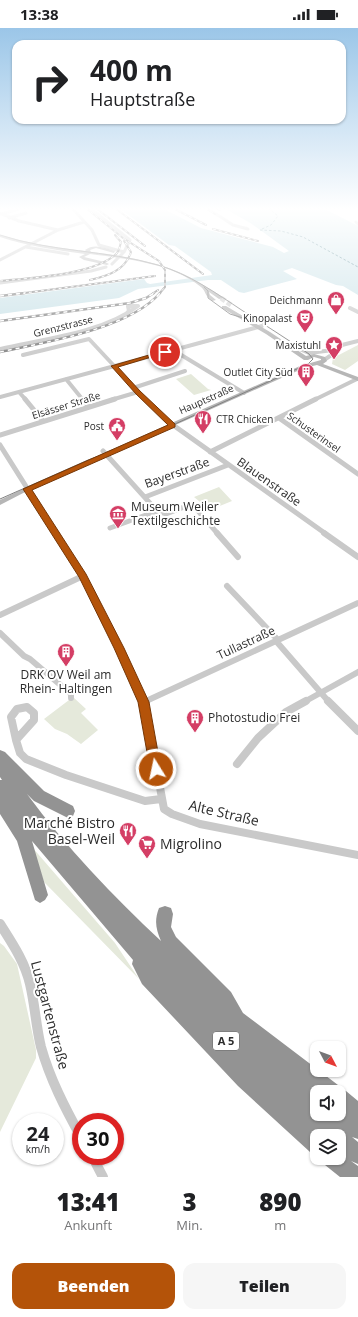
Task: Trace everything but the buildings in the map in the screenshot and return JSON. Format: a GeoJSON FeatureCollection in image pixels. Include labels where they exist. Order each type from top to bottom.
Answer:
{"type":"FeatureCollection","features":[{"type":"Feature","properties":{"kind":"highway"},"geometry":{"type":"LineString","coordinates":[[0,756],[20,778],[40,796],[68,811]]}},
{"type":"Feature","properties":{"kind":"highway","name":"A 5"},"geometry":{"type":"LineString","coordinates":[[0,766],[32,812],[92,882],[147,939],[241,1023],[321,1085]]}},
{"type":"Feature","properties":{"kind":"highway","name":"A 5"},"geometry":{"type":"LineString","coordinates":[[0,786],[42,843],[154,972],[251,1064],[328,1129]]}},
{"type":"Feature","properties":{"kind":"highway"},"geometry":{"type":"LineString","coordinates":[[0,801],[22,837],[29,853],[40,895]]}},
{"type":"Feature","properties":{"kind":"highway"},"geometry":{"type":"LineString","coordinates":[[166,914],[163,927],[170,943],[225,998],[241,1023]]}},
{"type":"Feature","properties":{"kind":"highway","name":"A 5"},"geometry":{"type":"LineString","coordinates":[[124,938],[159,966],[254,1050],[310,1094]]}},
{"type":"Feature","properties":{"kind":"highway","name":"A 5"},"geometry":{"type":"LineString","coordinates":[[124,938],[148,978],[244,1080],[310,1139]]}},
{"type":"Feature","properties":{"kind":"highway"},"geometry":{"type":"LineString","coordinates":[[346,1103],[358,1112]]}},
{"type":"Feature","properties":{"kind":"highway"},"geometry":{"type":"LineString","coordinates":[[346,1121],[358,1130]]}},
{"type":"Feature","properties":{"kind":"highway"},"geometry":{"type":"LineString","coordinates":[[346,1144],[358,1154]]}},
{"type":"Feature","properties":{"kind":"highway"},"geometry":{"type":"LineString","coordinates":[[341,1165],[356,1177]]}},
{"type":"Feature","properties":{"kind":"main road"},"geometry":{"type":"LineString","coordinates":[[104,262],[110,265]]}},
{"type":"Feature","properties":{"kind":"main road"},"geometry":{"type":"LineString","coordinates":[[145,262],[181,274],[221,298]]}},
{"type":"Feature","properties":{"kind":"main road"},"geometry":{"type":"LineString","coordinates":[[205,288],[208,296],[214,300]]}},
{"type":"Feature","properties":{"kind":"main road"},"geometry":{"type":"LineString","coordinates":[[231,305],[314,361],[357,379]]}},
{"type":"Feature","properties":{"kind":"main road"},"geometry":{"type":"LineString","coordinates":[[224,307],[297,348],[314,361]]}},
{"type":"Feature","properties":{"kind":"main road"},"geometry":{"type":"LineString","coordinates":[[314,361],[319,356]]}},
{"type":"Feature","properties":{"kind":"main road","name":"Hauptstraße"},"geometry":{"type":"LineString","coordinates":[[0,497],[26,488],[314,361],[319,356]]}},
{"type":"Feature","properties":{"kind":"main road","name":"Hauptstraße"},"geometry":{"type":"LineString","coordinates":[[0,503],[26,488]]}},
{"type":"Feature","properties":{"kind":"street"},"geometry":{"type":"LineString","coordinates":[[0,283],[91,271],[110,265],[114,262]]}},
{"type":"Feature","properties":{"kind":"street"},"geometry":{"type":"LineString","coordinates":[[350,308],[358,312]]}},
{"type":"Feature","properties":{"kind":"street","name":"Grenzstrasse"},"geometry":{"type":"LineString","coordinates":[[0,349],[86,329],[110,321],[127,313]]}},
{"type":"Feature","properties":{"kind":"street"},"geometry":{"type":"LineString","coordinates":[[0,397],[260,326]]}},
{"type":"Feature","properties":{"kind":"street","name":"Blauenstraße"},"geometry":{"type":"LineString","coordinates":[[23,355],[89,339],[133,388],[171,424],[358,557]]}},
{"type":"Feature","properties":{"kind":"street","name":"Hauptstraße"},"geometry":{"type":"LineString","coordinates":[[319,356],[358,340]]}},
{"type":"Feature","properties":{"kind":"street","name":"Hauptstraße"},"geometry":{"type":"LineString","coordinates":[[314,361],[336,352],[338,347]]}},
{"type":"Feature","properties":{"kind":"street","name":"Hauptstraße"},"geometry":{"type":"LineString","coordinates":[[297,348],[312,353],[321,353],[333,350]]}},
{"type":"Feature","properties":{"kind":"street"},"geometry":{"type":"LineString","coordinates":[[173,350],[242,392]]}},
{"type":"Feature","properties":{"kind":"street"},"geometry":{"type":"LineString","coordinates":[[133,388],[185,371]]}},
{"type":"Feature","properties":{"kind":"street"},"geometry":{"type":"LineString","coordinates":[[66,379],[89,407]]}},
{"type":"Feature","properties":{"kind":"street","name":"Schusterinsel"},"geometry":{"type":"LineString","coordinates":[[210,452],[357,379]]}},
{"type":"Feature","properties":{"kind":"street"},"geometry":{"type":"LineString","coordinates":[[19,392],[43,421]]}},
{"type":"Feature","properties":{"kind":"street","name":"Elsässer Straße"},"geometry":{"type":"LineString","coordinates":[[0,434],[138,392]]}},
{"type":"Feature","properties":{"kind":"street","name":"Schusterinsel"},"geometry":{"type":"LineString","coordinates":[[279,418],[358,474]]}},
{"type":"Feature","properties":{"kind":"street"},"geometry":{"type":"LineString","coordinates":[[0,445],[2,451],[83,576],[144,702],[161,799],[145,801],[33,763],[22,756],[16,740]]}},
{"type":"Feature","properties":{"kind":"street","name":"Bayerstraße"},"geometry":{"type":"LineString","coordinates":[[105,453],[145,497],[228,465]]}},
{"type":"Feature","properties":{"kind":"street"},"geometry":{"type":"LineString","coordinates":[[145,497],[157,511],[166,514],[192,504],[238,557]]}},
{"type":"Feature","properties":{"kind":"street"},"geometry":{"type":"LineString","coordinates":[[110,528],[157,511]]}},
{"type":"Feature","properties":{"kind":"street"},"geometry":{"type":"LineString","coordinates":[[0,615],[83,576]]}},
{"type":"Feature","properties":{"kind":"street"},"geometry":{"type":"LineString","coordinates":[[227,586],[277,640],[320,693],[358,731]]}},
{"type":"Feature","properties":{"kind":"street","name":"Tullastraße"},"geometry":{"type":"LineString","coordinates":[[144,702],[358,603]]}},
{"type":"Feature","properties":{"kind":"street"},"geometry":{"type":"LineString","coordinates":[[0,633],[24,656],[30,659],[70,694],[71,698]]}},
{"type":"Feature","properties":{"kind":"street"},"geometry":{"type":"LineString","coordinates":[[237,764],[258,738],[286,712],[358,672]]}},
{"type":"Feature","properties":{"kind":"street","name":"Alte Straße"},"geometry":{"type":"LineString","coordinates":[[161,799],[164,809],[172,814],[200,824],[358,855]]}},
{"type":"Feature","properties":{"kind":"street","name":"Lustgartenstraße"},"geometry":{"type":"LineString","coordinates":[[0,924],[22,961],[30,983],[44,1056],[61,1101],[72,1121]]}},
{"type":"Feature","properties":{"kind":"street"},"geometry":{"type":"LineString","coordinates":[[97,1165],[103,1177]]}},
{"type":"Feature","properties":{"kind":"shaded area"},"geometry":{"type":"Polygon","coordinates":[[[358,345],[358,361],[345,370],[332,364],[333,358],[358,345]]]}},
{"type":"Feature","properties":{"kind":"shaded area"},"geometry":{"type":"Polygon","coordinates":[[[191,374],[211,390],[194,395],[176,379],[191,374]]]}},
{"type":"Feature","properties":{"kind":"shaded area"},"geometry":{"type":"Polygon","coordinates":[[[219,487],[232,501],[210,510],[194,497],[219,487]]]}},
{"type":"Feature","properties":{"kind":"shaded area"},"geometry":{"type":"Polygon","coordinates":[[[73,697],[86,709],[81,713],[98,730],[81,744],[67,734],[55,729],[44,719],[73,697]]]}},
{"type":"Feature","properties":{"kind":"shaded area"},"geometry":{"type":"Polygon","coordinates":[[[32,847],[115,943],[139,979],[44,882],[32,847]]]}},
{"type":"Feature","properties":{"kind":"shaded area"},"geometry":{"type":"Polygon","coordinates":[[[0,943],[4,946],[17,964],[36,1050],[36,1058],[0,1132],[0,943]]]}},
{"type":"Feature","properties":{"kind":"water"},"geometry":{"type":"Polygon","coordinates":[[[197,262],[358,262],[358,295],[343,286],[336,285],[292,268],[283,271],[297,279],[244,293],[239,292],[221,280],[208,280],[138,289],[119,298],[0,314],[0,298],[144,279],[150,284],[212,275],[211,272],[197,262]]]}},
{"type":"Feature","properties":{"kind":"ferry route"},"geometry":{"type":"LineString","coordinates":[[348,262],[358,267]]}},
{"type":"Feature","properties":{"kind":"tunnel"},"geometry":{"type":"LineString","coordinates":[[221,298],[231,305]]}},
{"type":"Feature","properties":{"kind":"tram line"},"geometry":{"type":"LineString","coordinates":[[0,499],[88,460],[124,447],[308,364],[313,359],[309,354],[212,291],[181,273],[144,262]]}},
{"type":"Feature","properties":{"kind":"tram line"},"geometry":{"type":"LineString","coordinates":[[204,287],[208,291],[208,298],[230,314],[253,321]]}},
{"type":"Feature","properties":{"kind":"railway"},"geometry":{"type":"LineString","coordinates":[[0,281],[62,274],[78,271],[103,262]]}},
{"type":"Feature","properties":{"kind":"railway"},"geometry":{"type":"LineString","coordinates":[[90,280],[115,272],[126,262]]}},
{"type":"Feature","properties":{"kind":"railway"},"geometry":{"type":"LineString","coordinates":[[159,262],[165,270],[165,287],[159,293]]}},
{"type":"Feature","properties":{"kind":"railway"},"geometry":{"type":"LineString","coordinates":[[186,262],[203,274]]}},
{"type":"Feature","properties":{"kind":"railway"},"geometry":{"type":"LineString","coordinates":[[21,294],[155,276]]}},
{"type":"Feature","properties":{"kind":"railway"},"geometry":{"type":"LineString","coordinates":[[152,294],[158,290]]}},
{"type":"Feature","properties":{"kind":"railway"},"geometry":{"type":"LineString","coordinates":[[21,294],[25,293]]}},
{"type":"Feature","properties":{"kind":"railway"},"geometry":{"type":"LineString","coordinates":[[0,321],[130,303],[146,298],[154,293]]}},
{"type":"Feature","properties":{"kind":"railway"},"geometry":{"type":"LineString","coordinates":[[0,352],[63,338],[108,325],[128,316],[146,305],[159,293]]}},
{"type":"Feature","properties":{"kind":"railway"},"geometry":{"type":"LineString","coordinates":[[0,296],[21,294]]}},
{"type":"Feature","properties":{"kind":"place","name":"Deichmann"},"geometry":{"type":"Point","coordinates":[336,315]}},
{"type":"Feature","properties":{"kind":"place","name":"Kinopalast"},"geometry":{"type":"Point","coordinates":[305,333]}},
{"type":"Feature","properties":{"kind":"place","name":"Maxistuhl"},"geometry":{"type":"Point","coordinates":[334,360]}},
{"type":"Feature","properties":{"kind":"place","name":"Outlet City Süd"},"geometry":{"type":"Point","coordinates":[306,387]}},
{"type":"Feature","properties":{"kind":"place","name":"CTR Chicken"},"geometry":{"type":"Point","coordinates":[203,434]}},
{"type":"Feature","properties":{"kind":"place","name":"Post"},"geometry":{"type":"Point","coordinates":[117,441]}},
{"type":"Feature","properties":{"kind":"place","name":"Museum Weiler Textilgeschichte"},"geometry":{"type":"Point","coordinates":[118,529]}},
{"type":"Feature","properties":{"kind":"place","name":"DRK OV Weil am Rhein- Haltingen"},"geometry":{"type":"Point","coordinates":[66,667]}},
{"type":"Feature","properties":{"kind":"place","name":"Photostudio Frei"},"geometry":{"type":"Point","coordinates":[195,733]}},
{"type":"Feature","properties":{"kind":"place","name":"Marché Bistro Basel-Weil"},"geometry":{"type":"Point","coordinates":[128,846]}},
{"type":"Feature","properties":{"kind":"place","name":"Migrolino"},"geometry":{"type":"Point","coordinates":[147,859]}},
{"type":"Feature","properties":{"kind":"route"},"geometry":{"type":"LineString","coordinates":[[156,769],[144,702],[83,576],[27,489],[172,425],[114,366],[165,352]]}}]}
